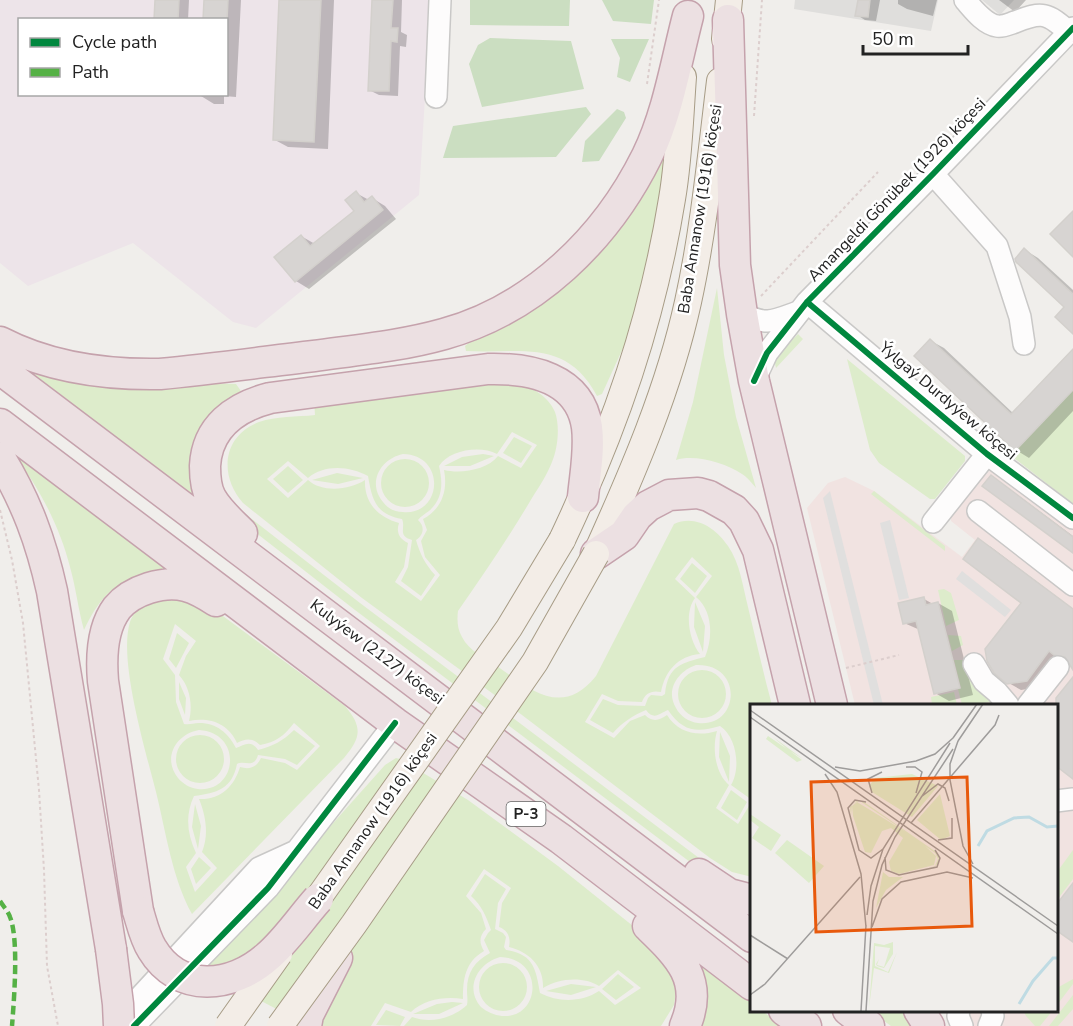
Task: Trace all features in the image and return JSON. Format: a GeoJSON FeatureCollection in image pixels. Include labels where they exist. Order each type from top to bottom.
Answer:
{"type":"FeatureCollection","features":[{"type":"Feature","properties":{"kind":"highway"},"geometry":{"type":"LineString","coordinates":[[0,342],[35,356],[79,369],[126,375],[160,374],[389,346],[446,333],[479,322],[531,293],[554,276],[616,210],[648,154],[659,123],[689,8]]}},
{"type":"Feature","properties":{"kind":"highway"},"geometry":{"type":"LineString","coordinates":[[729,10],[734,244],[752,305],[754,381],[832,704]]}},
{"type":"Feature","properties":{"kind":"highway","name":"Kulyýew (2127) köçesi"},"geometry":{"type":"LineString","coordinates":[[0,369],[750,935]]}},
{"type":"Feature","properties":{"kind":"highway"},"geometry":{"type":"LineString","coordinates":[[322,610],[223,514],[207,490],[206,456],[212,437],[224,420],[254,402],[488,369],[536,372],[561,385],[578,403],[584,414],[588,442],[583,497]]}},
{"type":"Feature","properties":{"kind":"highway"},"geometry":{"type":"LineString","coordinates":[[0,424],[296,648]]}},
{"type":"Feature","properties":{"kind":"highway"},"geometry":{"type":"LineString","coordinates":[[0,458],[31,515],[43,550],[52,591],[111,949],[119,1026]]}},
{"type":"Feature","properties":{"kind":"highway"},"geometry":{"type":"LineString","coordinates":[[596,554],[624,535],[637,516],[648,506],[669,495],[698,493],[709,496],[734,510],[744,521],[758,550],[795,704]]}},
{"type":"Feature","properties":{"kind":"highway"},"geometry":{"type":"LineString","coordinates":[[296,648],[202,592],[176,585],[146,589],[132,596],[117,609],[110,620],[102,652],[103,681],[138,911],[146,939],[162,962],[184,976],[199,981],[215,982],[241,975],[268,957],[318,899]]}},
{"type":"Feature","properties":{"kind":"highway","name":"P-3"},"geometry":{"type":"LineString","coordinates":[[296,648],[395,723],[561,839],[750,983]]}},
{"type":"Feature","properties":{"kind":"highway"},"geometry":{"type":"LineString","coordinates":[[576,803],[630,830],[729,894],[750,899]]}},
{"type":"Feature","properties":{"kind":"highway"},"geometry":{"type":"LineString","coordinates":[[561,839],[606,890],[677,954],[685,968],[691,994],[691,1007],[685,1026]]}},
{"type":"Feature","properties":{"kind":"highway"},"geometry":{"type":"LineString","coordinates":[[306,1026],[308,1015],[354,924]]}},
{"type":"Feature","properties":{"kind":"highway"},"geometry":{"type":"LineString","coordinates":[[785,1011],[806,1026]]}},
{"type":"Feature","properties":{"kind":"highway"},"geometry":{"type":"LineString","coordinates":[[849,1011],[870,1026]]}},
{"type":"Feature","properties":{"kind":"highway"},"geometry":{"type":"LineString","coordinates":[[920,1011],[929,1026]]}},
{"type":"Feature","properties":{"kind":"main road","name":"Baba Annanow (1916) köçesi"},"geometry":{"type":"LineString","coordinates":[[228,1026],[509,628],[562,540],[583,497],[607,442],[638,353],[654,296],[673,197],[689,8]]}},
{"type":"Feature","properties":{"kind":"main road","name":"Baba Annanow (1916) köçesi"},"geometry":{"type":"LineString","coordinates":[[280,1026],[354,924],[535,662],[596,554],[638,460],[671,363],[688,302],[705,199],[729,10]]}},
{"type":"Feature","properties":{"kind":"street"},"geometry":{"type":"LineString","coordinates":[[436,97],[440,0]]}},
{"type":"Feature","properties":{"kind":"street"},"geometry":{"type":"LineString","coordinates":[[965,0],[991,24],[999,26],[1029,17],[1046,15],[1071,30]]}},
{"type":"Feature","properties":{"kind":"street","name":"Amangeldi Gönübek (1926) köçesi"},"geometry":{"type":"LineString","coordinates":[[754,381],[767,353],[802,307],[1071,30]]}},
{"type":"Feature","properties":{"kind":"street"},"geometry":{"type":"LineString","coordinates":[[933,174],[997,246],[1020,317],[1024,344]]}},
{"type":"Feature","properties":{"kind":"street"},"geometry":{"type":"LineString","coordinates":[[752,305],[758,321],[768,322],[802,307]]}},
{"type":"Feature","properties":{"kind":"street","name":"Ýylgaý Durdyýew köçesi"},"geometry":{"type":"LineString","coordinates":[[802,307],[987,454],[1073,518]]}},
{"type":"Feature","properties":{"kind":"street"},"geometry":{"type":"LineString","coordinates":[[933,522],[987,454]]}},
{"type":"Feature","properties":{"kind":"street"},"geometry":{"type":"LineString","coordinates":[[978,511],[1073,585]]}},
{"type":"Feature","properties":{"kind":"street"},"geometry":{"type":"LineString","coordinates":[[974,664],[984,681],[1007,704]]}},
{"type":"Feature","properties":{"kind":"street"},"geometry":{"type":"LineString","coordinates":[[1029,704],[1058,667]]}},
{"type":"Feature","properties":{"kind":"street"},"geometry":{"type":"LineString","coordinates":[[134,1026],[268,888],[395,723]]}},
{"type":"Feature","properties":{"kind":"street"},"geometry":{"type":"LineString","coordinates":[[1058,801],[1073,798]]}},
{"type":"Feature","properties":{"kind":"street"},"geometry":{"type":"LineString","coordinates":[[113,1026],[259,868],[300,849]]}},
{"type":"Feature","properties":{"kind":"street"},"geometry":{"type":"LineString","coordinates":[[959,1011],[958,1016],[962,1026]]}},
{"type":"Feature","properties":{"kind":"street"},"geometry":{"type":"LineString","coordinates":[[989,1026],[993,1016],[992,1011]]}},
{"type":"Feature","properties":{"kind":"path"},"geometry":{"type":"LineString","coordinates":[[647,87],[659,0]]}},
{"type":"Feature","properties":{"kind":"path"},"geometry":{"type":"LineString","coordinates":[[752,305],[878,172]]}},
{"type":"Feature","properties":{"kind":"path"},"geometry":{"type":"LineString","coordinates":[[0,510],[24,622],[45,870],[47,966],[58,1026]]}},
{"type":"Feature","properties":{"kind":"path"},"geometry":{"type":"LineString","coordinates":[[843,669],[899,655]]}},
{"type":"Feature","properties":{"kind":"shaded area"},"geometry":{"type":"Polygon","coordinates":[[[0,0],[431,0],[419,195],[256,328],[233,322],[133,243],[28,286],[0,263],[0,0]]]}},
{"type":"Feature","properties":{"kind":"shaded area"},"geometry":{"type":"Polygon","coordinates":[[[795,0],[938,0],[931,31],[794,9],[795,0]]]}},
{"type":"Feature","properties":{"kind":"shaded area"},"geometry":{"type":"Polygon","coordinates":[[[982,0],[1014,0],[1000,15],[982,0]]]}},
{"type":"Feature","properties":{"kind":"shaded area"},"geometry":{"type":"Polygon","coordinates":[[[989,471],[1002,472],[1073,526],[1073,1026],[957,1026],[946,1011],[1058,1011],[1058,704],[855,704],[807,508],[828,483],[845,477],[874,491],[962,557],[975,540],[951,521],[951,513],[989,471]]]}},
{"type":"Feature","properties":{"kind":"shaded area"},"geometry":{"type":"Polygon","coordinates":[[[830,491],[883,704],[874,704],[823,498],[830,491]]]}},
{"type":"Feature","properties":{"kind":"shaded area"},"geometry":{"type":"Polygon","coordinates":[[[890,520],[909,598],[899,600],[880,523],[890,520]]]}},
{"type":"Feature","properties":{"kind":"shaded area"},"geometry":{"type":"Polygon","coordinates":[[[962,571],[1011,610],[1005,617],[956,579],[962,571]]]}},
{"type":"Feature","properties":{"kind":"green space"},"geometry":{"type":"Polygon","coordinates":[[[470,0],[570,0],[569,26],[470,25],[470,0]]]}},
{"type":"Feature","properties":{"kind":"green space"},"geometry":{"type":"Polygon","coordinates":[[[602,0],[654,0],[651,24],[613,21],[602,0]]]}},
{"type":"Feature","properties":{"kind":"green space"},"geometry":{"type":"Polygon","coordinates":[[[490,38],[571,41],[584,89],[482,107],[469,64],[478,45],[490,38]]]}},
{"type":"Feature","properties":{"kind":"green space"},"geometry":{"type":"Polygon","coordinates":[[[611,39],[649,39],[630,82],[617,77],[620,58],[611,39]]]}},
{"type":"Feature","properties":{"kind":"green space"},"geometry":{"type":"Polygon","coordinates":[[[586,107],[591,114],[556,157],[443,158],[453,126],[586,107]]]}},
{"type":"Feature","properties":{"kind":"green space"},"geometry":{"type":"Polygon","coordinates":[[[617,109],[624,112],[626,118],[599,161],[582,162],[585,141],[617,109]]]}},
{"type":"Feature","properties":{"kind":"green space"},"geometry":{"type":"Polygon","coordinates":[[[665,151],[658,211],[634,324],[602,394],[597,396],[585,378],[571,365],[556,357],[523,351],[466,351],[465,346],[472,340],[527,312],[582,271],[634,209],[665,151]]]}},
{"type":"Feature","properties":{"kind":"green space"},"geometry":{"type":"Polygon","coordinates":[[[717,288],[724,355],[736,417],[756,488],[748,478],[719,463],[692,458],[676,460],[693,402],[717,288]]]}},
{"type":"Feature","properties":{"kind":"green space"},"geometry":{"type":"Polygon","coordinates":[[[798,334],[803,339],[776,368],[774,359],[798,334]]]}},
{"type":"Feature","properties":{"kind":"green space"},"geometry":{"type":"Polygon","coordinates":[[[847,359],[965,456],[965,461],[935,499],[930,499],[879,463],[870,450],[847,359]]]}},
{"type":"Feature","properties":{"kind":"green space"},"geometry":{"type":"Polygon","coordinates":[[[26,368],[162,382],[236,384],[241,391],[211,415],[198,500],[26,368]]]}},
{"type":"Feature","properties":{"kind":"green space"},"geometry":{"type":"Polygon","coordinates":[[[1073,378],[1073,504],[1005,451],[1073,378]]]}},
{"type":"Feature","properties":{"kind":"green space"},"geometry":{"type":"Polygon","coordinates":[[[516,381],[548,401],[555,412],[558,430],[556,450],[550,467],[505,541],[458,611],[460,634],[473,650],[522,684],[546,696],[559,698],[571,696],[583,689],[596,676],[674,524],[690,521],[704,524],[723,539],[741,575],[772,704],[750,704],[750,799],[731,785],[736,771],[736,754],[726,731],[720,726],[704,730],[691,729],[679,723],[668,710],[654,716],[646,710],[628,720],[613,733],[590,720],[603,699],[618,705],[645,706],[651,695],[665,694],[669,677],[673,671],[689,661],[705,657],[708,650],[710,625],[706,610],[696,597],[712,576],[692,557],[675,579],[695,598],[690,611],[689,626],[700,654],[679,661],[669,671],[661,692],[649,693],[642,702],[618,701],[602,694],[585,722],[614,738],[630,721],[645,715],[656,720],[667,715],[677,726],[689,732],[703,734],[717,731],[716,760],[724,780],[729,785],[716,808],[738,824],[750,804],[750,876],[732,872],[710,858],[522,715],[362,598],[243,503],[230,481],[228,469],[231,447],[238,437],[247,428],[266,420],[315,415],[314,399],[516,381]],[[512,432],[497,454],[482,450],[465,451],[450,456],[439,466],[441,485],[439,496],[434,506],[418,520],[423,530],[421,536],[416,540],[421,554],[435,575],[421,596],[401,581],[408,567],[412,540],[403,534],[402,519],[386,513],[376,504],[368,476],[353,470],[337,468],[322,470],[308,478],[288,461],[267,479],[288,498],[308,480],[321,487],[336,489],[352,486],[365,480],[367,496],[374,508],[385,517],[399,523],[399,535],[408,543],[404,567],[395,582],[421,601],[440,575],[425,557],[421,541],[427,530],[423,519],[435,510],[444,492],[444,470],[481,468],[498,456],[521,468],[537,445],[512,432]],[[403,454],[395,457],[382,466],[378,473],[376,487],[378,495],[394,511],[416,511],[426,505],[432,496],[433,474],[427,464],[417,457],[403,454]],[[696,665],[679,676],[675,682],[673,701],[680,714],[688,720],[698,723],[712,722],[722,716],[728,706],[731,695],[729,684],[722,674],[712,667],[696,665]]]}},
{"type":"Feature","properties":{"kind":"green space"},"geometry":{"type":"Polygon","coordinates":[[[306,401],[307,409],[272,412],[251,417],[235,428],[225,443],[220,462],[221,481],[239,509],[707,864],[730,878],[750,883],[750,891],[728,886],[702,871],[355,610],[233,515],[219,496],[212,477],[217,444],[229,426],[237,419],[254,410],[276,404],[306,401]]]}},
{"type":"Feature","properties":{"kind":"green space"},"geometry":{"type":"Polygon","coordinates":[[[514,437],[532,446],[521,463],[503,453],[514,437]]]}},
{"type":"Feature","properties":{"kind":"green space"},"geometry":{"type":"Polygon","coordinates":[[[14,451],[170,566],[122,583],[100,602],[84,630],[61,537],[40,494],[14,455],[14,451]]]}},
{"type":"Feature","properties":{"kind":"green space"},"geometry":{"type":"Polygon","coordinates":[[[483,454],[494,456],[470,466],[444,466],[462,457],[483,454]]]}},
{"type":"Feature","properties":{"kind":"green space"},"geometry":{"type":"Polygon","coordinates":[[[405,459],[422,466],[429,483],[422,500],[405,507],[388,500],[381,483],[388,466],[405,459]]]}},
{"type":"Feature","properties":{"kind":"green space"},"geometry":{"type":"Polygon","coordinates":[[[288,466],[303,480],[288,493],[273,479],[288,466]]]}},
{"type":"Feature","properties":{"kind":"green space"},"geometry":{"type":"Polygon","coordinates":[[[337,473],[363,478],[338,484],[312,480],[337,473]]]}},
{"type":"Feature","properties":{"kind":"green space"},"geometry":{"type":"Polygon","coordinates":[[[874,491],[945,546],[945,551],[871,494],[874,491]]]}},
{"type":"Feature","properties":{"kind":"green space"},"geometry":{"type":"Polygon","coordinates":[[[692,563],[707,576],[695,593],[680,579],[692,563]]]}},
{"type":"Feature","properties":{"kind":"green space"},"geometry":{"type":"Polygon","coordinates":[[[944,589],[951,593],[959,620],[946,626],[938,590],[944,589]]]}},
{"type":"Feature","properties":{"kind":"green space"},"geometry":{"type":"Polygon","coordinates":[[[175,596],[208,605],[345,706],[355,720],[358,732],[354,744],[344,758],[192,914],[179,885],[170,855],[140,731],[130,682],[128,659],[127,639],[133,615],[148,603],[175,596]],[[175,624],[163,659],[175,675],[176,702],[184,724],[205,723],[217,727],[226,733],[236,748],[250,744],[258,750],[282,740],[294,730],[315,746],[297,765],[285,759],[258,755],[252,763],[237,764],[231,779],[222,788],[194,796],[189,810],[188,824],[196,853],[186,867],[195,892],[217,868],[202,852],[206,825],[199,799],[220,795],[234,781],[240,767],[253,767],[261,758],[285,763],[297,770],[320,746],[294,723],[279,738],[260,745],[249,739],[237,743],[229,731],[217,723],[204,720],[189,721],[190,696],[179,675],[186,656],[196,641],[175,624]],[[199,730],[184,736],[178,742],[174,748],[171,763],[173,770],[184,784],[198,789],[211,788],[221,782],[227,773],[230,762],[229,751],[223,741],[213,734],[199,730]]]}},
{"type":"Feature","properties":{"kind":"green space"},"geometry":{"type":"Polygon","coordinates":[[[695,602],[705,626],[703,652],[694,627],[695,602]]]}},
{"type":"Feature","properties":{"kind":"green space"},"geometry":{"type":"Polygon","coordinates":[[[177,633],[189,643],[176,668],[169,659],[177,633]]]}},
{"type":"Feature","properties":{"kind":"green space"},"geometry":{"type":"Polygon","coordinates":[[[948,635],[961,636],[963,645],[952,651],[948,635]]]}},
{"type":"Feature","properties":{"kind":"green space"},"geometry":{"type":"Polygon","coordinates":[[[954,660],[967,660],[998,704],[989,702],[962,704],[958,689],[961,688],[954,660]]]}},
{"type":"Feature","properties":{"kind":"green space"},"geometry":{"type":"Polygon","coordinates":[[[702,670],[719,677],[726,694],[719,711],[702,718],[685,711],[678,694],[685,677],[702,670]]]}},
{"type":"Feature","properties":{"kind":"green space"},"geometry":{"type":"Polygon","coordinates":[[[179,682],[186,698],[185,715],[179,699],[179,682]]]}},
{"type":"Feature","properties":{"kind":"green space"},"geometry":{"type":"Polygon","coordinates":[[[954,692],[957,704],[932,704],[931,697],[954,692]]]}},
{"type":"Feature","properties":{"kind":"green space"},"geometry":{"type":"Polygon","coordinates":[[[720,732],[730,756],[729,782],[719,757],[720,732]]]}},
{"type":"Feature","properties":{"kind":"green space"},"geometry":{"type":"Polygon","coordinates":[[[200,735],[217,742],[224,759],[217,776],[200,783],[183,776],[176,759],[183,742],[200,735]]]}},
{"type":"Feature","properties":{"kind":"green space"},"geometry":{"type":"Polygon","coordinates":[[[396,758],[400,759],[468,800],[558,866],[658,946],[677,987],[674,1005],[661,1026],[404,1026],[412,1017],[434,1020],[455,1013],[467,1005],[467,984],[470,972],[476,963],[490,953],[484,940],[491,930],[483,912],[471,896],[485,874],[506,889],[498,903],[495,929],[506,937],[504,947],[506,950],[523,955],[532,964],[540,993],[570,1000],[599,991],[615,1005],[641,988],[618,970],[599,986],[586,981],[563,980],[543,988],[541,973],[534,961],[523,952],[509,947],[508,935],[499,927],[502,903],[511,888],[484,869],[466,896],[481,913],[486,929],[480,940],[484,951],[473,960],[466,972],[463,999],[436,1000],[422,1004],[411,1012],[385,1003],[371,1026],[309,1026],[202,970],[385,765],[396,758]],[[500,957],[492,960],[480,970],[476,977],[474,992],[476,1000],[488,1012],[502,1016],[515,1014],[524,1008],[530,999],[531,977],[525,967],[515,960],[500,957]]]}},
{"type":"Feature","properties":{"kind":"green space"},"geometry":{"type":"Polygon","coordinates":[[[731,790],[747,802],[737,820],[721,808],[731,790]]]}},
{"type":"Feature","properties":{"kind":"green space"},"geometry":{"type":"Polygon","coordinates":[[[195,804],[201,826],[198,849],[192,827],[195,804]]]}},
{"type":"Feature","properties":{"kind":"green space"},"geometry":{"type":"Polygon","coordinates":[[[1073,850],[1073,879],[1058,899],[1058,871],[1073,850]]]}},
{"type":"Feature","properties":{"kind":"green space"},"geometry":{"type":"Polygon","coordinates":[[[199,857],[211,868],[196,884],[191,869],[199,857]]]}},
{"type":"Feature","properties":{"kind":"green space"},"geometry":{"type":"Polygon","coordinates":[[[698,962],[750,1001],[750,1011],[762,1011],[782,1026],[696,1026],[698,962]]]}},
{"type":"Feature","properties":{"kind":"green space"},"geometry":{"type":"Polygon","coordinates":[[[503,963],[520,970],[527,987],[520,1004],[503,1011],[486,1004],[479,987],[486,970],[503,963]]]}},
{"type":"Feature","properties":{"kind":"green space"},"geometry":{"type":"Polygon","coordinates":[[[618,974],[634,987],[616,1000],[602,989],[618,974]]]}},
{"type":"Feature","properties":{"kind":"green space"},"geometry":{"type":"Polygon","coordinates":[[[1073,979],[1073,984],[1058,1004],[1058,987],[1073,979]]]}},
{"type":"Feature","properties":{"kind":"green space"},"geometry":{"type":"Polygon","coordinates":[[[571,984],[596,987],[571,995],[546,991],[571,984]]]}},
{"type":"Feature","properties":{"kind":"green space"},"geometry":{"type":"Polygon","coordinates":[[[1073,995],[1073,1009],[1058,1026],[1049,1026],[1073,995]]]}},
{"type":"Feature","properties":{"kind":"green space"},"geometry":{"type":"Polygon","coordinates":[[[463,1003],[439,1014],[413,1014],[437,1004],[463,1003]]]}},
{"type":"Feature","properties":{"kind":"green space"},"geometry":{"type":"Polygon","coordinates":[[[386,1010],[405,1017],[400,1026],[376,1025],[386,1010]]]}},
{"type":"Feature","properties":{"kind":"green space"},"geometry":{"type":"Polygon","coordinates":[[[870,1011],[910,1011],[918,1026],[891,1026],[870,1011]]]}},
{"type":"Feature","properties":{"kind":"green space"},"geometry":{"type":"Polygon","coordinates":[[[1024,1011],[1052,1011],[1040,1026],[1035,1026],[1024,1011]]]}},
{"type":"Feature","properties":{"kind":"building"},"geometry":{"type":"Polygon","coordinates":[[[155,0],[179,0],[178,18],[154,18],[155,0]]]}},
{"type":"Feature","properties":{"kind":"building"},"geometry":{"type":"Polygon","coordinates":[[[204,0],[228,0],[227,18],[203,18],[204,0]]]}},
{"type":"Feature","properties":{"kind":"building"},"geometry":{"type":"Polygon","coordinates":[[[279,0],[321,0],[314,142],[273,140],[279,0]]]}},
{"type":"Feature","properties":{"kind":"building"},"geometry":{"type":"Polygon","coordinates":[[[372,0],[393,0],[391,28],[398,28],[397,42],[391,41],[389,91],[368,91],[372,0]]]}},
{"type":"Feature","properties":{"kind":"building"},"geometry":{"type":"Polygon","coordinates":[[[858,0],[870,0],[868,17],[855,16],[858,0]]]}},
{"type":"Feature","properties":{"kind":"building"},"geometry":{"type":"Polygon","coordinates":[[[356,191],[364,202],[372,196],[383,210],[295,282],[274,257],[301,235],[310,246],[354,211],[345,200],[356,191]]]}},
{"type":"Feature","properties":{"kind":"building"},"geometry":{"type":"Polygon","coordinates":[[[1073,211],[1073,257],[1050,234],[1073,211]]]}},
{"type":"Feature","properties":{"kind":"building"},"geometry":{"type":"Polygon","coordinates":[[[1024,248],[1073,294],[1073,334],[1055,317],[1064,307],[1016,262],[1015,259],[1024,248]]]}},
{"type":"Feature","properties":{"kind":"building"},"geometry":{"type":"Polygon","coordinates":[[[930,339],[1011,414],[1073,349],[1073,390],[1015,451],[914,356],[930,339]]]}},
{"type":"Feature","properties":{"kind":"building"},"geometry":{"type":"Polygon","coordinates":[[[991,475],[1073,537],[1073,553],[982,486],[991,475]]]}},
{"type":"Feature","properties":{"kind":"building"},"geometry":{"type":"Polygon","coordinates":[[[978,538],[1073,609],[1073,670],[1065,657],[1054,655],[1049,651],[1027,681],[1007,684],[994,673],[987,661],[985,649],[1021,603],[963,559],[978,538]]]}},
{"type":"Feature","properties":{"kind":"building"},"geometry":{"type":"Polygon","coordinates":[[[924,597],[926,605],[938,602],[960,688],[934,694],[916,621],[903,624],[898,603],[924,597]]]}},
{"type":"Feature","properties":{"kind":"building"},"geometry":{"type":"Polygon","coordinates":[[[1073,677],[1073,779],[1058,768],[1058,704],[1056,704],[1056,698],[1073,677]]]}},
{"type":"Feature","properties":{"kind":"building"},"geometry":{"type":"Polygon","coordinates":[[[1073,883],[1073,942],[1058,931],[1058,902],[1073,883]]]}},
{"type":"Feature","properties":{"kind":"marked path"},"geometry":{"type":"LineString","coordinates":[[0,901],[13,927],[15,970],[12,1026]]}},
{"type":"Feature","properties":{"kind":"cycle path"},"geometry":{"type":"LineString","coordinates":[[754,381],[767,353],[807,302],[1073,28]]}},
{"type":"Feature","properties":{"kind":"cycle path"},"geometry":{"type":"LineString","coordinates":[[807,302],[987,454],[1073,518]]}},
{"type":"Feature","properties":{"kind":"cycle path"},"geometry":{"type":"LineString","coordinates":[[134,1026],[268,888],[395,723]]}}]}
